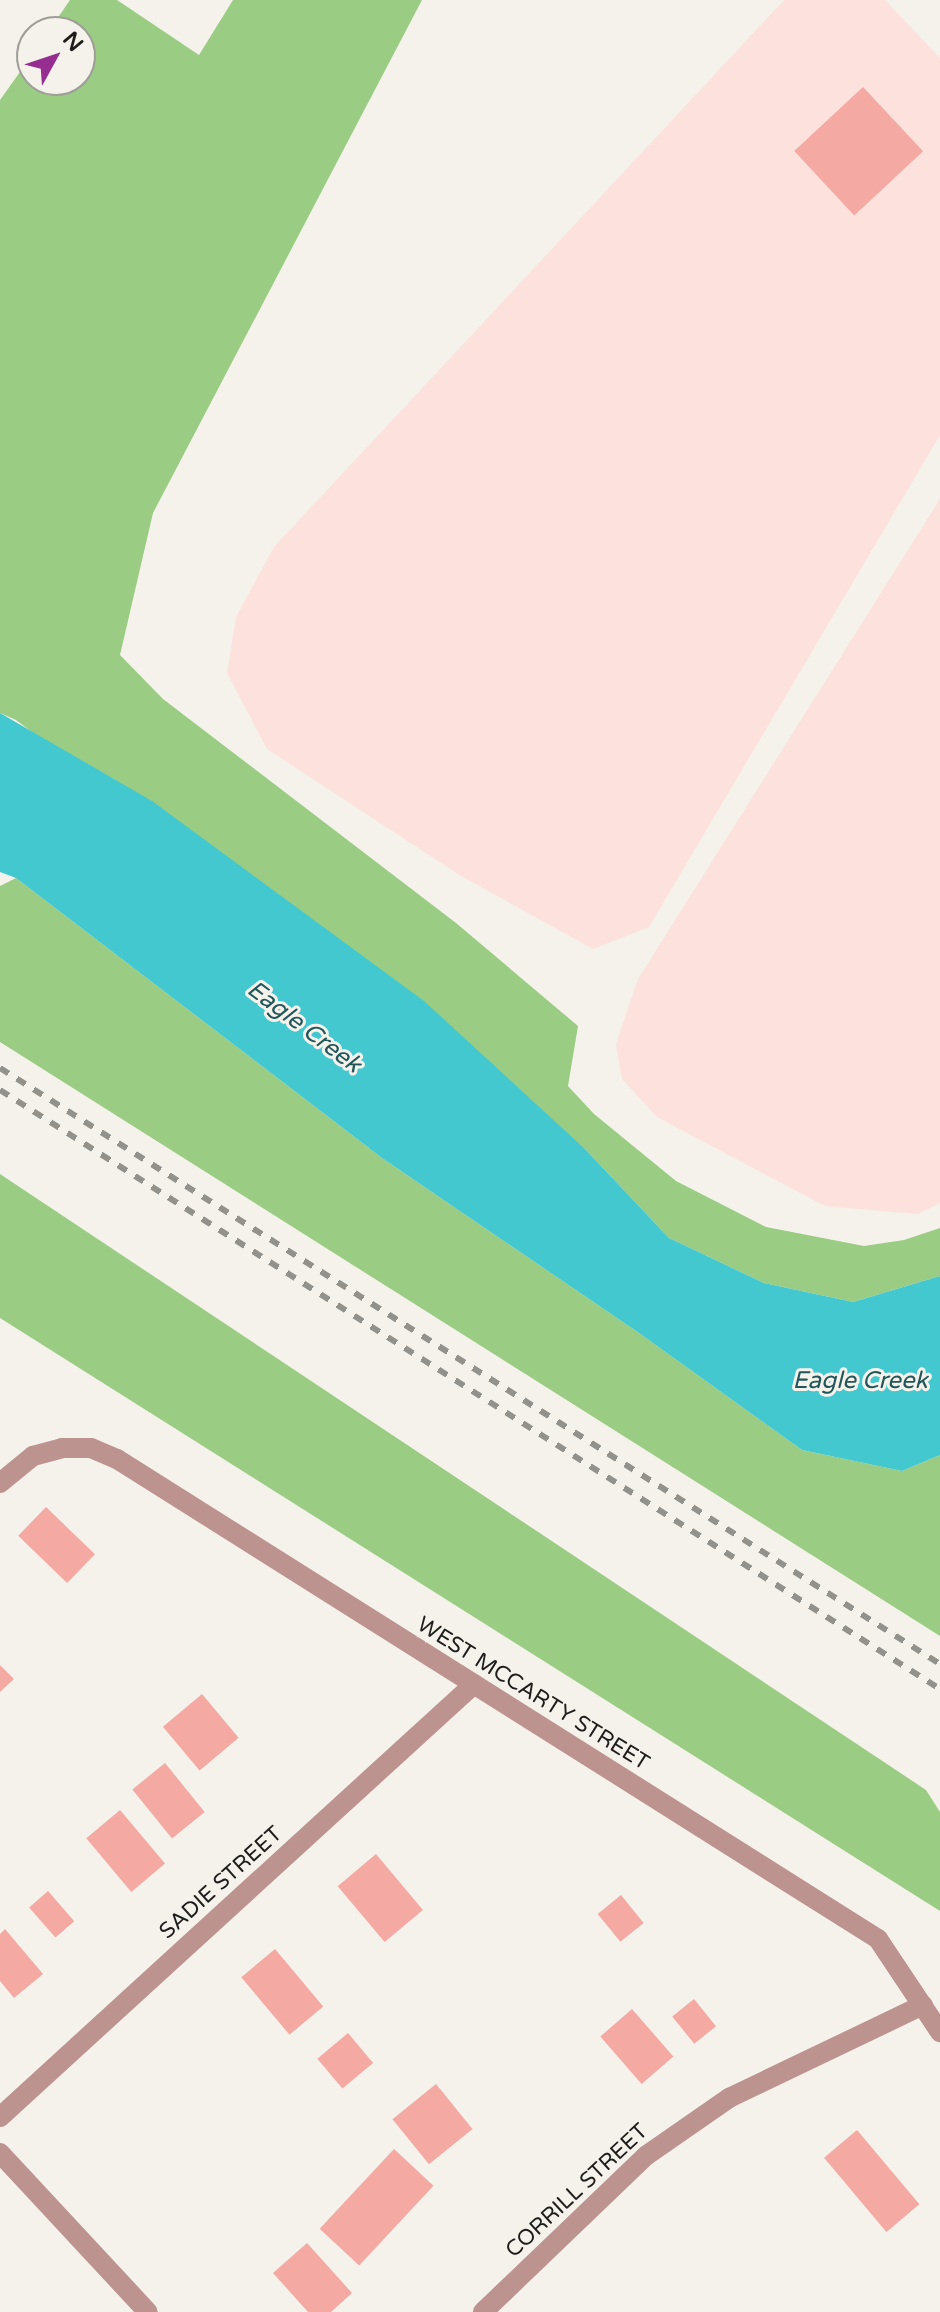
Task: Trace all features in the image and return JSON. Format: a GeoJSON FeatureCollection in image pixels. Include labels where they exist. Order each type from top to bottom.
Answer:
{"type":"FeatureCollection","features":[{"type":"Feature","properties":{"kind":"street","name":"WEST MCCARTY STREET"},"geometry":{"type":"LineString","coordinates":[[0,1483],[33,1456],[62,1448],[91,1448],[117,1459],[878,1939],[940,2032]]}},
{"type":"Feature","properties":{"kind":"street","name":"SADIE STREET"},"geometry":{"type":"LineString","coordinates":[[0,2117],[474,1684]]}},
{"type":"Feature","properties":{"kind":"street","name":"CORRILL STREET"},"geometry":{"type":"LineString","coordinates":[[483,2312],[647,2155],[682,2130],[729,2098],[923,2005]]}},
{"type":"Feature","properties":{"kind":"street"},"geometry":{"type":"LineString","coordinates":[[0,2153],[148,2312]]}},
{"type":"Feature","properties":{"kind":"shaded area"},"geometry":{"type":"Polygon","coordinates":[[[784,0],[885,0],[940,58],[940,435],[649,927],[593,949],[461,876],[267,749],[227,673],[236,617],[274,547],[784,0]]]}},
{"type":"Feature","properties":{"kind":"shaded area"},"geometry":{"type":"Polygon","coordinates":[[[940,499],[940,1203],[918,1214],[825,1206],[657,1117],[622,1079],[616,1044],[638,979],[940,499]]]}},
{"type":"Feature","properties":{"kind":"green space"},"geometry":{"type":"Polygon","coordinates":[[[70,0],[117,0],[199,55],[233,0],[422,0],[153,513],[120,655],[163,699],[456,923],[578,1026],[568,1086],[594,1114],[676,1181],[766,1227],[864,1246],[904,1240],[940,1228],[940,1276],[853,1302],[764,1283],[669,1238],[586,1150],[16,720],[0,713],[0,100],[16,78],[16,96],[96,96],[96,16],[59,16],[70,0]]]}},
{"type":"Feature","properties":{"kind":"green space"},"geometry":{"type":"Polygon","coordinates":[[[16,878],[382,1158],[639,1333],[802,1450],[902,1471],[940,1455],[940,1636],[0,1042],[0,886],[16,878]]]}},
{"type":"Feature","properties":{"kind":"green space"},"geometry":{"type":"Polygon","coordinates":[[[0,1174],[926,1790],[940,1812],[940,1911],[0,1318],[0,1174]]]}},
{"type":"Feature","properties":{"kind":"water","name":"Eagle Creek"},"geometry":{"type":"Polygon","coordinates":[[[0,713],[152,801],[424,1001],[586,1150],[669,1238],[764,1283],[853,1302],[940,1276],[940,1455],[902,1471],[802,1450],[639,1333],[382,1158],[16,878],[0,872],[0,713]]]}},
{"type":"Feature","properties":{"kind":"building"},"geometry":{"type":"Polygon","coordinates":[[[863,87],[923,151],[854,215],[794,151],[863,87]]]}},
{"type":"Feature","properties":{"kind":"building"},"geometry":{"type":"Polygon","coordinates":[[[46,1507],[95,1554],[67,1583],[18,1536],[46,1507]]]}},
{"type":"Feature","properties":{"kind":"building"},"geometry":{"type":"Polygon","coordinates":[[[0,1665],[14,1679],[0,1692],[0,1665]]]}},
{"type":"Feature","properties":{"kind":"building"},"geometry":{"type":"Polygon","coordinates":[[[202,1694],[239,1738],[200,1770],[163,1727],[202,1694]]]}},
{"type":"Feature","properties":{"kind":"building"},"geometry":{"type":"Polygon","coordinates":[[[165,1763],[205,1812],[172,1838],[132,1789],[165,1763]]]}},
{"type":"Feature","properties":{"kind":"building"},"geometry":{"type":"Polygon","coordinates":[[[120,1810],[165,1864],[131,1892],[86,1838],[120,1810]]]}},
{"type":"Feature","properties":{"kind":"building"},"geometry":{"type":"Polygon","coordinates":[[[376,1854],[423,1910],[385,1942],[338,1886],[376,1854]]]}},
{"type":"Feature","properties":{"kind":"building"},"geometry":{"type":"Polygon","coordinates":[[[48,1891],[74,1921],[55,1938],[29,1907],[48,1891]]]}},
{"type":"Feature","properties":{"kind":"building"},"geometry":{"type":"Polygon","coordinates":[[[621,1895],[644,1923],[620,1942],[598,1914],[621,1895]]]}},
{"type":"Feature","properties":{"kind":"building"},"geometry":{"type":"Polygon","coordinates":[[[5,1929],[43,1974],[14,1998],[0,1981],[0,1934],[5,1929]]]}},
{"type":"Feature","properties":{"kind":"building"},"geometry":{"type":"Polygon","coordinates":[[[275,1949],[323,2006],[290,2035],[241,1977],[275,1949]]]}},
{"type":"Feature","properties":{"kind":"building"},"geometry":{"type":"Polygon","coordinates":[[[694,1999],[716,2026],[694,2044],[672,2017],[694,1999]]]}},
{"type":"Feature","properties":{"kind":"building"},"geometry":{"type":"Polygon","coordinates":[[[632,2009],[673,2057],[642,2084],[600,2037],[632,2009]]]}},
{"type":"Feature","properties":{"kind":"building"},"geometry":{"type":"Polygon","coordinates":[[[348,2033],[373,2063],[342,2089],[317,2059],[348,2033]]]}},
{"type":"Feature","properties":{"kind":"building"},"geometry":{"type":"Polygon","coordinates":[[[436,2084],[473,2129],[429,2164],[392,2119],[436,2084]]]}},
{"type":"Feature","properties":{"kind":"building"},"geometry":{"type":"Polygon","coordinates":[[[857,2130],[919,2204],[886,2232],[824,2158],[857,2130]]]}},
{"type":"Feature","properties":{"kind":"building"},"geometry":{"type":"Polygon","coordinates":[[[394,2149],[433,2186],[359,2266],[320,2229],[394,2149]]]}},
{"type":"Feature","properties":{"kind":"building"},"geometry":{"type":"Polygon","coordinates":[[[307,2243],[352,2293],[331,2312],[308,2312],[273,2273],[307,2243]]]}},
{"type":"Feature","properties":{"kind":"railway"},"geometry":{"type":"LineString","coordinates":[[0,1068],[940,1664]]}},
{"type":"Feature","properties":{"kind":"railway"},"geometry":{"type":"LineString","coordinates":[[0,1090],[940,1689]]}}]}
